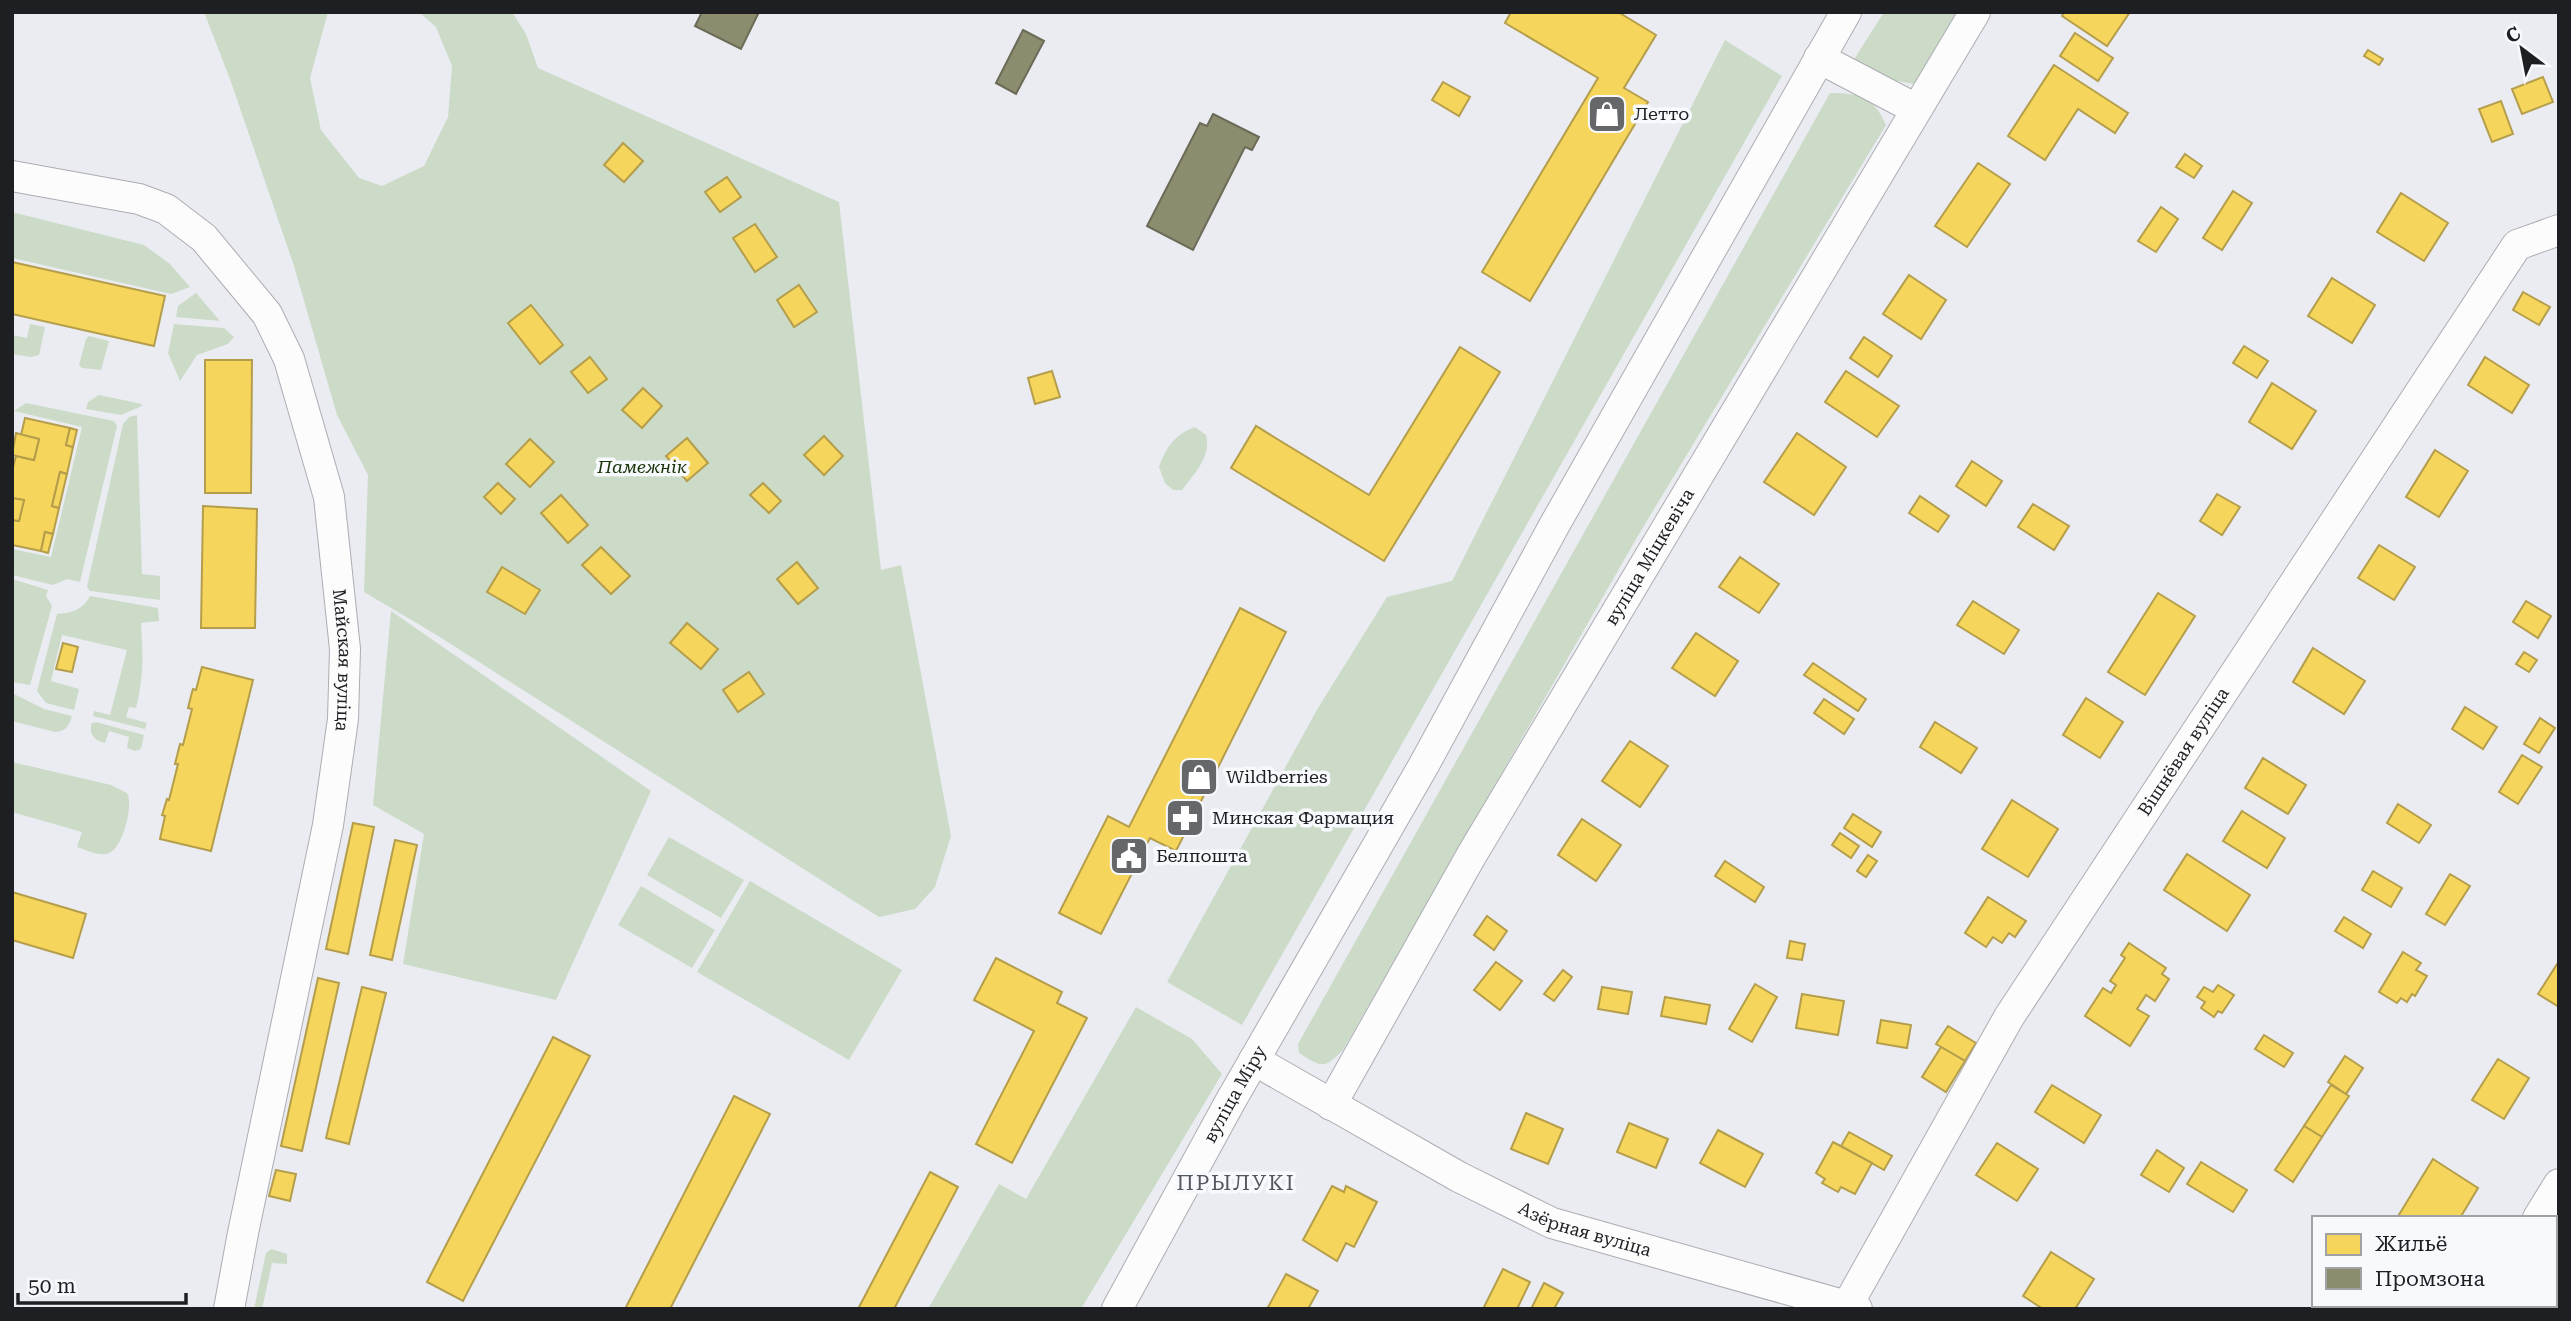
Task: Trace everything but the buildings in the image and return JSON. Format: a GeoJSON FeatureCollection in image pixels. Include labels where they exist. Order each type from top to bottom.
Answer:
{"type":"FeatureCollection","features":[{"type":"Feature","properties":{"kind":"street","name":"вуліца Міру"},"geometry":{"type":"LineString","coordinates":[[1117,1309],[1254,1060],[1425,763],[1555,524],[1846,12]]}},
{"type":"Feature","properties":{"kind":"street","name":"вуліца Міцкевіча"},"geometry":{"type":"LineString","coordinates":[[1331,1105],[1471,856],[1975,12]]}},
{"type":"Feature","properties":{"kind":"street"},"geometry":{"type":"LineString","coordinates":[[1819,58],[1916,108]]}},
{"type":"Feature","properties":{"kind":"street","name":"Майская вуліца"},"geometry":{"type":"LineString","coordinates":[[12,176],[139,199],[166,209],[204,238],[267,314],[284,348],[293,371],[328,497],[345,649],[343,719],[328,825],[229,1309]]}},
{"type":"Feature","properties":{"kind":"street","name":"Вішнёвая вуліца"},"geometry":{"type":"LineString","coordinates":[[1852,1307],[2009,1017],[2510,256],[2518,245],[2559,230]]}},
{"type":"Feature","properties":{"kind":"street","name":"Азёрная вуліца"},"geometry":{"type":"LineString","coordinates":[[1254,1060],[1459,1177],[1552,1223],[1852,1307]]}},
{"type":"Feature","properties":{"kind":"street"},"geometry":{"type":"LineString","coordinates":[[2539,1216],[2559,1184]]}},
{"type":"Feature","properties":{"kind":"green space","name":"Памежнік"},"geometry":{"type":"Polygon","coordinates":[[[204,12],[328,12],[310,78],[321,130],[359,178],[382,186],[424,166],[448,117],[452,66],[436,27],[419,12],[512,12],[526,34],[538,68],[839,202],[881,570],[901,565],[951,836],[935,887],[915,909],[879,917],[435,634],[364,592],[368,475],[337,415],[294,266],[204,12]]]}},
{"type":"Feature","properties":{"kind":"green space"},"geometry":{"type":"Polygon","coordinates":[[[1884,12],[1958,12],[1915,84],[1882,77],[1853,61],[1884,12]]]}},
{"type":"Feature","properties":{"kind":"green space"},"geometry":{"type":"Polygon","coordinates":[[[1725,40],[1782,76],[1242,1025],[1167,982],[1318,708],[1387,597],[1452,581],[1725,40]]]}},
{"type":"Feature","properties":{"kind":"green space"},"geometry":{"type":"Polygon","coordinates":[[[1830,93],[1850,94],[1865,99],[1876,108],[1886,125],[1639,534],[1343,1050],[1326,1063],[1313,1061],[1299,1053],[1298,1044],[1830,93]]]}},
{"type":"Feature","properties":{"kind":"green space"},"geometry":{"type":"Polygon","coordinates":[[[12,212],[144,245],[170,264],[190,287],[171,294],[12,258],[12,212]]]}},
{"type":"Feature","properties":{"kind":"green space"},"geometry":{"type":"Polygon","coordinates":[[[196,293],[220,321],[176,317],[178,306],[196,293]]]}},
{"type":"Feature","properties":{"kind":"green space"},"geometry":{"type":"Polygon","coordinates":[[[30,324],[45,327],[39,355],[31,357],[12,354],[12,335],[27,338],[30,324]]]}},
{"type":"Feature","properties":{"kind":"green space"},"geometry":{"type":"Polygon","coordinates":[[[174,324],[224,328],[234,337],[228,344],[197,355],[180,381],[168,353],[174,324]]]}},
{"type":"Feature","properties":{"kind":"green space"},"geometry":{"type":"Polygon","coordinates":[[[89,336],[109,341],[101,370],[82,368],[79,365],[89,336]]]}},
{"type":"Feature","properties":{"kind":"green space"},"geometry":{"type":"Polygon","coordinates":[[[99,395],[142,406],[121,415],[86,409],[88,402],[99,395]]]}},
{"type":"Feature","properties":{"kind":"green space"},"geometry":{"type":"Polygon","coordinates":[[[26,403],[114,421],[117,426],[80,582],[67,579],[53,585],[12,575],[12,549],[51,557],[82,427],[14,411],[26,403]]]}},
{"type":"Feature","properties":{"kind":"green space"},"geometry":{"type":"Polygon","coordinates":[[[137,415],[142,574],[160,576],[160,600],[90,591],[87,587],[123,424],[129,417],[137,415]]]}},
{"type":"Feature","properties":{"kind":"green space"},"geometry":{"type":"Polygon","coordinates":[[[1195,427],[1206,435],[1204,457],[1182,490],[1173,490],[1165,483],[1159,467],[1172,442],[1195,427]]]}},
{"type":"Feature","properties":{"kind":"green space"},"geometry":{"type":"Polygon","coordinates":[[[12,579],[48,590],[46,596],[52,606],[30,685],[12,682],[12,579]]]}},
{"type":"Feature","properties":{"kind":"green space"},"geometry":{"type":"Polygon","coordinates":[[[90,596],[158,608],[159,621],[141,623],[140,686],[136,708],[129,707],[126,717],[147,723],[145,729],[93,716],[94,711],[110,715],[127,650],[62,635],[51,681],[79,689],[74,710],[46,703],[37,691],[57,614],[76,610],[84,605],[90,596]]]}},
{"type":"Feature","properties":{"kind":"green space"},"geometry":{"type":"Polygon","coordinates":[[[391,611],[651,791],[556,1000],[403,964],[424,834],[373,805],[391,611]]]}},
{"type":"Feature","properties":{"kind":"green space"},"geometry":{"type":"Polygon","coordinates":[[[12,693],[44,709],[72,716],[70,723],[55,732],[12,721],[12,693]]]}},
{"type":"Feature","properties":{"kind":"green space"},"geometry":{"type":"Polygon","coordinates":[[[92,723],[144,735],[141,749],[135,751],[127,748],[129,737],[109,731],[105,743],[98,741],[91,730],[92,723]]]}},
{"type":"Feature","properties":{"kind":"green space"},"geometry":{"type":"Polygon","coordinates":[[[12,762],[111,785],[127,793],[129,806],[126,825],[119,843],[109,853],[93,853],[77,847],[82,832],[12,812],[12,762]]]}},
{"type":"Feature","properties":{"kind":"green space"},"geometry":{"type":"Polygon","coordinates":[[[669,837],[744,880],[721,918],[647,875],[669,837]]]}},
{"type":"Feature","properties":{"kind":"green space"},"geometry":{"type":"Polygon","coordinates":[[[750,881],[902,970],[849,1060],[697,972],[750,881]]]}},
{"type":"Feature","properties":{"kind":"green space"},"geometry":{"type":"Polygon","coordinates":[[[641,886],[715,930],[692,968],[618,925],[641,886]]]}},
{"type":"Feature","properties":{"kind":"green space"},"geometry":{"type":"Polygon","coordinates":[[[1136,1007],[1192,1039],[1222,1074],[1081,1309],[928,1309],[999,1184],[1026,1199],[1136,1007]]]}},
{"type":"Feature","properties":{"kind":"green space"},"geometry":{"type":"Polygon","coordinates":[[[271,1249],[287,1254],[287,1264],[272,1263],[262,1309],[254,1309],[266,1253],[271,1249]]]}},
{"type":"Feature","properties":{"kind":"place","name":"Летто"},"geometry":{"type":"Point","coordinates":[1607,114]}},
{"type":"Feature","properties":{"kind":"place","name":"Wildberries"},"geometry":{"type":"Point","coordinates":[1199,777]}},
{"type":"Feature","properties":{"kind":"place","name":"Минская Фармация"},"geometry":{"type":"Point","coordinates":[1185,818]}},
{"type":"Feature","properties":{"kind":"place","name":"Белпошта"},"geometry":{"type":"Point","coordinates":[1129,856]}},
{"type":"Feature","properties":{"kind":"district","name":"ПРЫЛУКІ"},"geometry":{"type":"Point","coordinates":[1236,1183]}}]}
